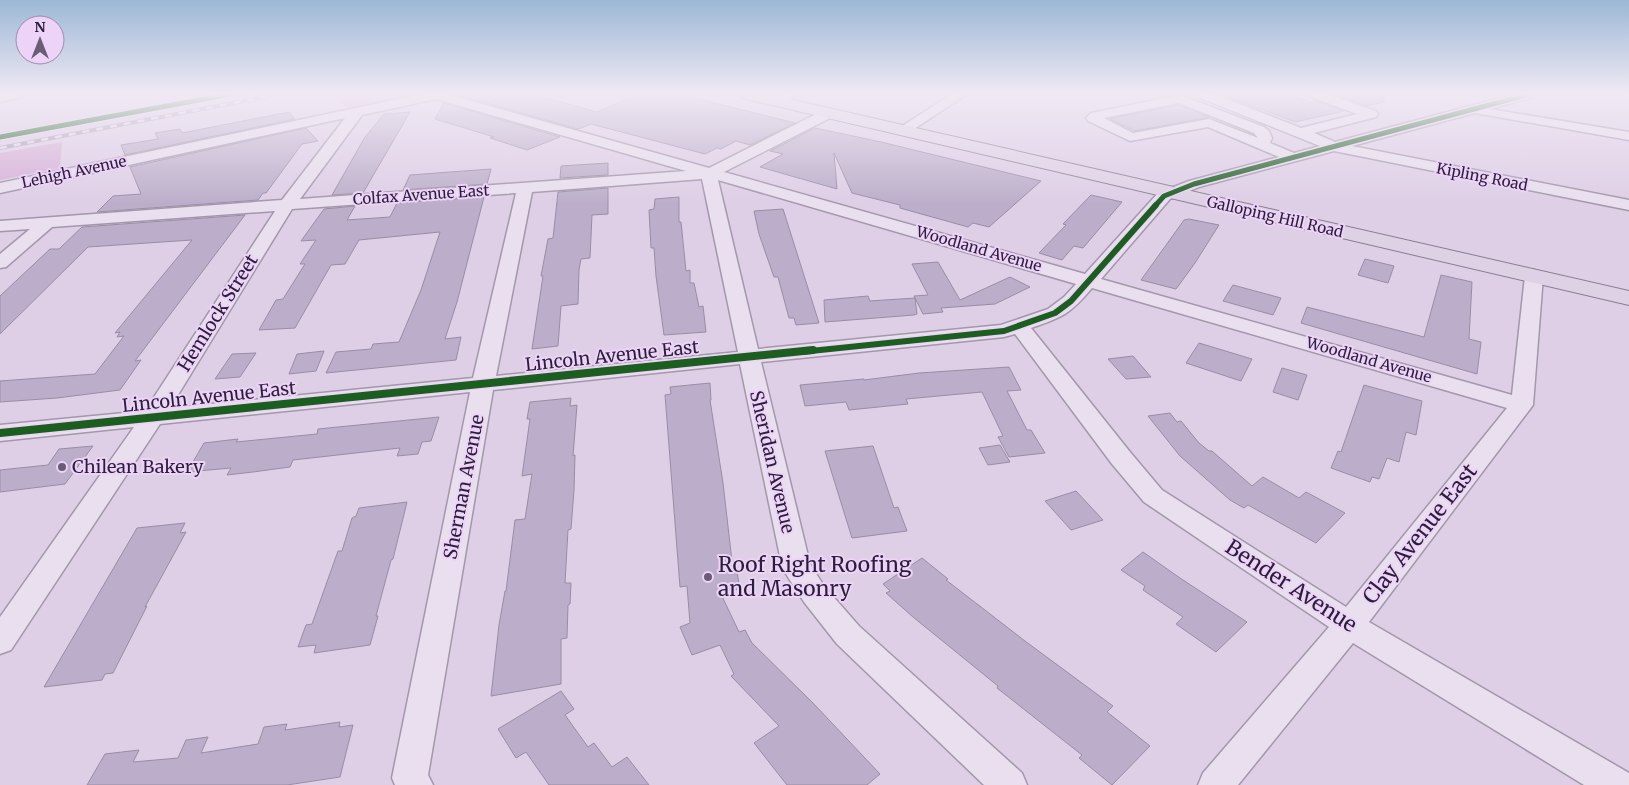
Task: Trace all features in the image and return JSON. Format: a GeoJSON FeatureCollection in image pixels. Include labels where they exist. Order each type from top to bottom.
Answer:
{"type":"FeatureCollection","features":[{"type":"Feature","properties":{"kind":"main road","name":"Galloping Hill Road"},"geometry":{"type":"LineString","coordinates":[[906,131],[1629,298]]}},
{"type":"Feature","properties":{"kind":"street","name":"Lehigh Avenue"},"geometry":{"type":"LineString","coordinates":[[0,188],[269,131]]}},
{"type":"Feature","properties":{"kind":"street","name":"Hemlock Street"},"geometry":{"type":"LineString","coordinates":[[0,641],[152,418],[286,205],[343,131]]}},
{"type":"Feature","properties":{"kind":"street","name":"Woodland Avenue"},"geometry":{"type":"LineString","coordinates":[[561,131],[1522,404]]}},
{"type":"Feature","properties":{"kind":"street","name":"Colfax Avenue East"},"geometry":{"type":"LineString","coordinates":[[0,226],[710,174],[795,131]]}},
{"type":"Feature","properties":{"kind":"street"},"geometry":{"type":"LineString","coordinates":[[1118,131],[1138,137],[1170,131]]}},
{"type":"Feature","properties":{"kind":"street"},"geometry":{"type":"LineString","coordinates":[[1228,131],[1294,158]]}},
{"type":"Feature","properties":{"kind":"street"},"geometry":{"type":"LineString","coordinates":[[1256,131],[1264,134],[1265,138],[1262,144]]}},
{"type":"Feature","properties":{"kind":"street","name":"Kipling Road"},"geometry":{"type":"LineString","coordinates":[[1294,131],[1336,147],[1629,205]]}},
{"type":"Feature","properties":{"kind":"street"},"geometry":{"type":"LineString","coordinates":[[1300,133],[1309,131]]}},
{"type":"Feature","properties":{"kind":"street","name":"Lincoln Avenue East"},"geometry":{"type":"LineString","coordinates":[[0,433],[1004,331],[1055,313],[1072,301],[1164,196],[1194,184],[1396,131]]}},
{"type":"Feature","properties":{"kind":"street"},"geometry":{"type":"LineString","coordinates":[[1597,131],[1629,136]]}},
{"type":"Feature","properties":{"kind":"street","name":"Sheridan Avenue"},"geometry":{"type":"LineString","coordinates":[[710,174],[748,358],[796,566],[814,594],[848,635],[1010,785]]}},
{"type":"Feature","properties":{"kind":"street","name":"Sherman Avenue"},"geometry":{"type":"LineString","coordinates":[[416,785],[410,778],[484,384],[526,188]]}},
{"type":"Feature","properties":{"kind":"street"},"geometry":{"type":"LineString","coordinates":[[0,263],[47,223]]}},
{"type":"Feature","properties":{"kind":"street"},"geometry":{"type":"LineString","coordinates":[[1522,404],[1534,276]]}},
{"type":"Feature","properties":{"kind":"street","name":"Bender Avenue"},"geometry":{"type":"LineString","coordinates":[[1019,326],[1121,458],[1153,496],[1349,625],[1616,785]]}},
{"type":"Feature","properties":{"kind":"street","name":"Clay Avenue East"},"geometry":{"type":"LineString","coordinates":[[1216,785],[1349,625],[1522,404]]}},
{"type":"Feature","properties":{"kind":"shaded area"},"geometry":{"type":"Polygon","coordinates":[[[62,142],[60,168],[0,180],[0,153],[62,142]]]}},
{"type":"Feature","properties":{"kind":"building"},"geometry":{"type":"Polygon","coordinates":[[[181,131],[182,133],[194,131],[240,131],[125,155],[121,145],[158,139],[155,133],[181,131]]]}},
{"type":"Feature","properties":{"kind":"building"},"geometry":{"type":"Polygon","coordinates":[[[294,131],[308,131],[318,141],[302,144],[266,193],[263,193],[258,200],[97,212],[113,196],[141,194],[130,167],[294,131]]]}},
{"type":"Feature","properties":{"kind":"building"},"geometry":{"type":"Polygon","coordinates":[[[370,131],[399,131],[363,193],[332,195],[370,131]]]}},
{"type":"Feature","properties":{"kind":"building"},"geometry":{"type":"Polygon","coordinates":[[[473,131],[538,131],[560,137],[527,150],[490,138],[494,137],[473,131]]]}},
{"type":"Feature","properties":{"kind":"building"},"geometry":{"type":"Polygon","coordinates":[[[616,131],[779,131],[750,145],[736,141],[721,149],[717,148],[705,154],[616,131]]]}},
{"type":"Feature","properties":{"kind":"building"},"geometry":{"type":"Polygon","coordinates":[[[810,131],[827,131],[1041,181],[989,227],[973,223],[968,227],[900,208],[900,205],[852,193],[834,153],[837,189],[760,167],[783,154],[770,151],[810,131]]]}},
{"type":"Feature","properties":{"kind":"building"},"geometry":{"type":"Polygon","coordinates":[[[608,163],[608,175],[560,178],[561,166],[608,163]]]}},
{"type":"Feature","properties":{"kind":"building"},"geometry":{"type":"Polygon","coordinates":[[[491,169],[487,184],[403,190],[410,175],[491,169]]]}},
{"type":"Feature","properties":{"kind":"building"},"geometry":{"type":"Polygon","coordinates":[[[608,188],[608,214],[592,215],[590,258],[581,259],[578,304],[561,306],[558,346],[532,349],[543,276],[541,276],[548,239],[553,238],[558,192],[608,188]]]}},
{"type":"Feature","properties":{"kind":"building"},"geometry":{"type":"Polygon","coordinates":[[[1091,195],[1122,202],[1083,248],[1074,246],[1062,260],[1039,253],[1066,225],[1063,224],[1091,195]]]}},
{"type":"Feature","properties":{"kind":"building"},"geometry":{"type":"Polygon","coordinates":[[[484,197],[457,302],[445,339],[461,337],[456,360],[326,373],[336,352],[371,349],[373,344],[399,342],[421,290],[440,232],[359,240],[345,264],[331,265],[295,328],[259,330],[276,300],[283,299],[305,264],[300,264],[316,240],[301,241],[324,209],[355,206],[347,220],[390,217],[397,203],[484,197]]]}},
{"type":"Feature","properties":{"kind":"building"},"geometry":{"type":"Polygon","coordinates":[[[679,197],[679,222],[681,222],[686,271],[690,270],[690,283],[694,283],[699,307],[703,306],[706,332],[664,335],[654,248],[651,248],[649,210],[654,209],[655,199],[679,197]]]}},
{"type":"Feature","properties":{"kind":"building"},"geometry":{"type":"Polygon","coordinates":[[[783,209],[819,323],[796,325],[794,318],[789,318],[778,277],[774,277],[759,234],[754,211],[783,209]]]}},
{"type":"Feature","properties":{"kind":"building"},"geometry":{"type":"Polygon","coordinates":[[[245,215],[135,361],[141,360],[120,390],[57,398],[0,402],[0,381],[95,374],[124,336],[117,337],[120,332],[115,333],[192,240],[88,247],[0,334],[0,296],[50,249],[59,249],[82,227],[245,215]]]}},
{"type":"Feature","properties":{"kind":"building"},"geometry":{"type":"Polygon","coordinates":[[[1189,219],[1219,225],[1176,289],[1141,280],[1184,220],[1189,219]]]}},
{"type":"Feature","properties":{"kind":"building"},"geometry":{"type":"Polygon","coordinates":[[[1365,259],[1394,266],[1388,283],[1358,275],[1365,259]]]}},
{"type":"Feature","properties":{"kind":"building"},"geometry":{"type":"Polygon","coordinates":[[[938,262],[960,300],[1010,277],[1030,287],[995,304],[941,308],[943,312],[923,314],[914,296],[928,295],[912,264],[938,262]]]}},
{"type":"Feature","properties":{"kind":"building"},"geometry":{"type":"Polygon","coordinates":[[[1441,275],[1472,282],[1469,339],[1481,342],[1477,374],[1301,323],[1307,307],[1424,337],[1441,275]]]}},
{"type":"Feature","properties":{"kind":"building"},"geometry":{"type":"Polygon","coordinates":[[[1233,285],[1281,298],[1273,315],[1223,301],[1233,285]]]}},
{"type":"Feature","properties":{"kind":"building"},"geometry":{"type":"Polygon","coordinates":[[[868,296],[870,301],[915,298],[917,314],[914,315],[825,322],[824,300],[868,296]]]}},
{"type":"Feature","properties":{"kind":"building"},"geometry":{"type":"Polygon","coordinates":[[[1199,343],[1252,359],[1241,381],[1186,363],[1199,343]]]}},
{"type":"Feature","properties":{"kind":"building"},"geometry":{"type":"Polygon","coordinates":[[[324,351],[316,371],[289,374],[297,354],[324,351]]]}},
{"type":"Feature","properties":{"kind":"building"},"geometry":{"type":"Polygon","coordinates":[[[256,353],[240,377],[215,379],[232,354],[256,353]]]}},
{"type":"Feature","properties":{"kind":"building"},"geometry":{"type":"Polygon","coordinates":[[[1133,356],[1151,377],[1126,379],[1108,359],[1133,356]]]}},
{"type":"Feature","properties":{"kind":"building"},"geometry":{"type":"Polygon","coordinates":[[[1009,367],[1021,390],[1007,391],[1027,430],[1031,430],[1045,453],[1009,457],[998,437],[1003,436],[982,392],[906,399],[908,404],[849,410],[846,402],[805,406],[800,385],[919,373],[1009,367]]]}},
{"type":"Feature","properties":{"kind":"building"},"geometry":{"type":"Polygon","coordinates":[[[1282,368],[1307,375],[1298,400],[1273,392],[1282,368]]]}},
{"type":"Feature","properties":{"kind":"building"},"geometry":{"type":"Polygon","coordinates":[[[710,383],[710,400],[723,483],[732,561],[735,561],[740,589],[720,592],[739,632],[745,630],[752,643],[813,703],[880,774],[867,785],[787,785],[754,743],[779,726],[731,676],[734,674],[720,645],[692,655],[680,627],[690,623],[687,586],[680,587],[665,395],[671,394],[670,387],[710,383]]]}},
{"type":"Feature","properties":{"kind":"building"},"geometry":{"type":"Polygon","coordinates":[[[1364,385],[1422,401],[1416,435],[1406,432],[1399,462],[1387,458],[1379,479],[1372,477],[1370,482],[1331,468],[1338,451],[1341,452],[1364,385]]]}},
{"type":"Feature","properties":{"kind":"building"},"geometry":{"type":"Polygon","coordinates":[[[571,398],[570,406],[577,405],[573,456],[575,455],[574,490],[571,529],[568,530],[565,583],[571,583],[567,638],[561,639],[561,684],[491,696],[499,625],[506,591],[515,520],[525,519],[532,474],[522,476],[530,419],[527,419],[530,402],[571,398]]]}},
{"type":"Feature","properties":{"kind":"building"},"geometry":{"type":"Polygon","coordinates":[[[1170,413],[1177,422],[1181,421],[1199,443],[1209,451],[1212,451],[1252,486],[1263,477],[1299,498],[1306,492],[1345,513],[1316,543],[1248,505],[1244,508],[1230,500],[1180,456],[1148,416],[1170,413]]]}},
{"type":"Feature","properties":{"kind":"building"},"geometry":{"type":"Polygon","coordinates":[[[439,417],[431,441],[422,442],[418,454],[397,456],[400,448],[293,460],[290,467],[227,475],[231,468],[187,472],[204,443],[238,439],[236,442],[317,434],[318,429],[439,417]]]}},
{"type":"Feature","properties":{"kind":"building"},"geometry":{"type":"Polygon","coordinates":[[[1000,445],[1010,462],[988,465],[979,448],[1000,445]]]}},
{"type":"Feature","properties":{"kind":"building"},"geometry":{"type":"Polygon","coordinates":[[[93,446],[65,484],[0,492],[0,470],[48,465],[59,449],[93,446]]]}},
{"type":"Feature","properties":{"kind":"building"},"geometry":{"type":"Polygon","coordinates":[[[873,446],[894,508],[898,507],[907,531],[852,538],[825,451],[873,446]]]}},
{"type":"Feature","properties":{"kind":"building"},"geometry":{"type":"Polygon","coordinates":[[[1076,491],[1103,520],[1071,530],[1045,501],[1076,491]]]}},
{"type":"Feature","properties":{"kind":"building"},"geometry":{"type":"Polygon","coordinates":[[[407,502],[370,645],[314,653],[316,645],[298,647],[306,625],[312,624],[338,551],[342,551],[352,518],[356,516],[359,508],[407,502]]]}},
{"type":"Feature","properties":{"kind":"building"},"geometry":{"type":"Polygon","coordinates":[[[185,523],[180,533],[186,532],[145,607],[147,606],[113,673],[105,674],[102,680],[44,687],[137,528],[185,523]]]}},
{"type":"Feature","properties":{"kind":"building"},"geometry":{"type":"Polygon","coordinates":[[[1143,552],[1247,622],[1216,652],[1176,624],[1183,617],[1143,590],[1145,586],[1121,570],[1143,552]]]}},
{"type":"Feature","properties":{"kind":"building"},"geometry":{"type":"Polygon","coordinates":[[[922,558],[948,579],[946,580],[1113,706],[1107,712],[1150,746],[1112,785],[1079,758],[1082,755],[997,688],[998,686],[886,593],[890,591],[883,584],[922,558]]]}},
{"type":"Feature","properties":{"kind":"building"},"geometry":{"type":"Polygon","coordinates":[[[561,691],[574,709],[565,715],[588,747],[594,743],[612,767],[627,757],[649,785],[549,785],[526,752],[516,758],[498,729],[561,691]]]}},
{"type":"Feature","properties":{"kind":"building"},"geometry":{"type":"Polygon","coordinates":[[[340,722],[339,727],[353,725],[340,777],[287,785],[87,785],[105,754],[139,750],[133,762],[178,758],[186,740],[208,737],[201,753],[258,744],[264,727],[287,724],[285,730],[340,722]]]}},
{"type":"Feature","properties":{"kind":"railway"},"geometry":{"type":"LineString","coordinates":[[0,148],[90,131]]}},
{"type":"Feature","properties":{"kind":"cycle path"},"geometry":{"type":"LineString","coordinates":[[0,137],[34,131]]}},
{"type":"Feature","properties":{"kind":"cycle path"},"geometry":{"type":"LineString","coordinates":[[0,433],[1004,331],[1055,313],[1071,301],[1164,196],[1194,184],[1393,131]]}},
{"type":"Feature","properties":{"kind":"place","name":"Chilean Bakery"},"geometry":{"type":"Point","coordinates":[62,467]}},
{"type":"Feature","properties":{"kind":"place","name":"Roof Right Roofing and Masonry"},"geometry":{"type":"Point","coordinates":[708,577]}}]}
